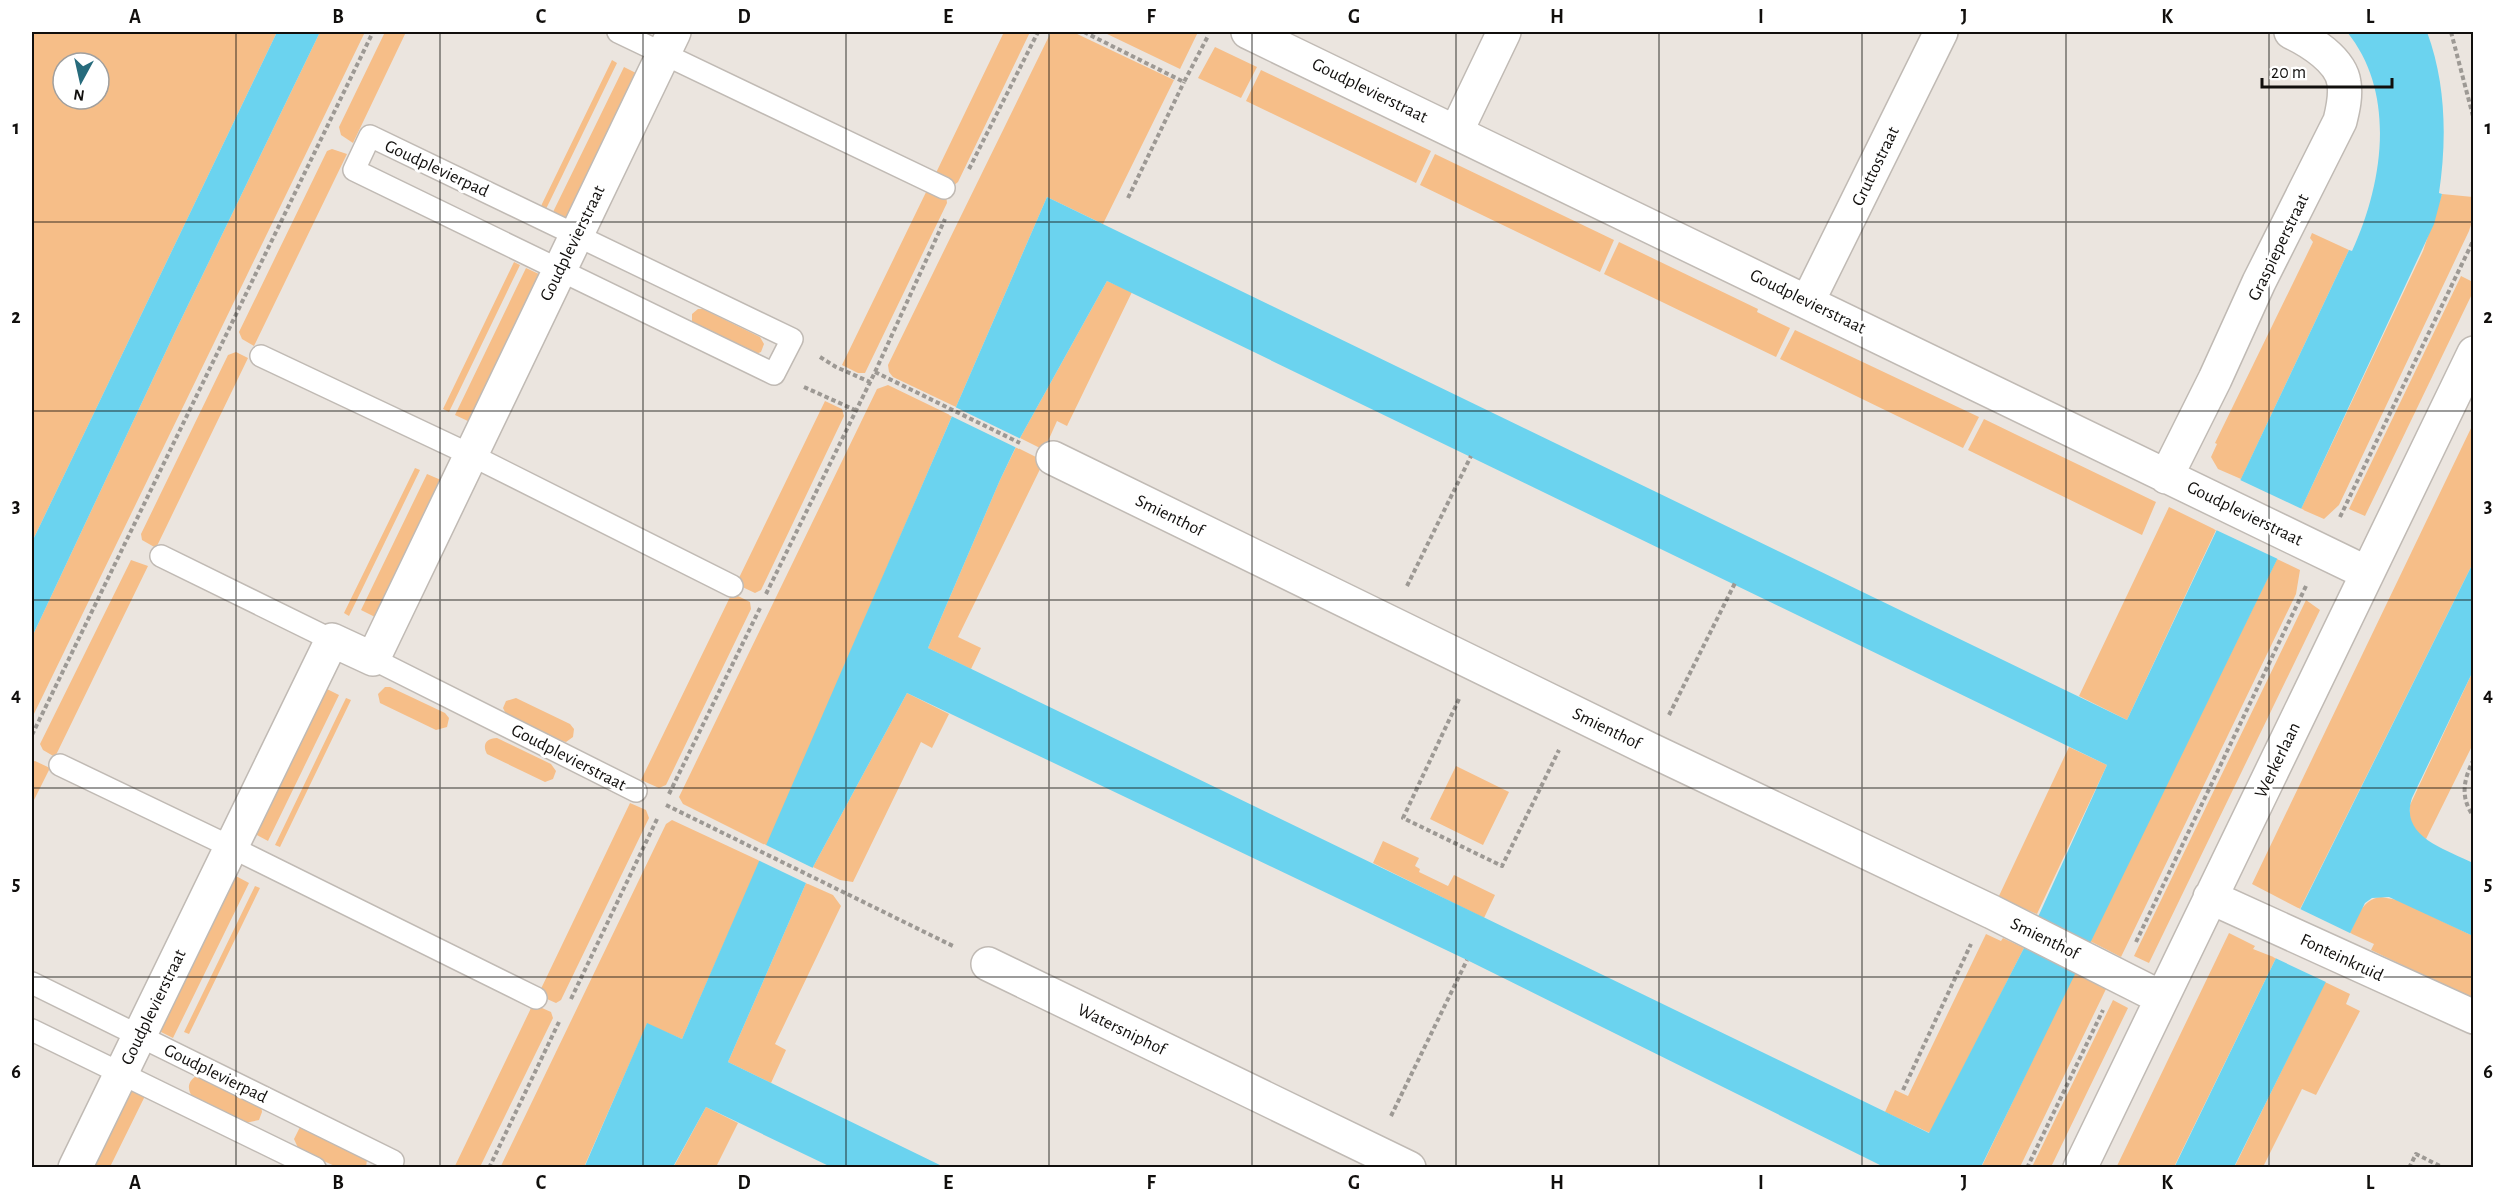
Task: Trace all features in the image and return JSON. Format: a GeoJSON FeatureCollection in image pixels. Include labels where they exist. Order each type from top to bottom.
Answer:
{"type":"FeatureCollection","features":[{"type":"Feature","properties":{"kind":"street","name":"Goudplevierstraat"},"geometry":{"type":"LineString","coordinates":[[1248,32],[2367,573]]}},
{"type":"Feature","properties":{"kind":"street"},"geometry":{"type":"LineString","coordinates":[[1456,132],[1504,32]]}},
{"type":"Feature","properties":{"kind":"street","name":"Gruttostraat"},"geometry":{"type":"LineString","coordinates":[[1808,301],[1941,32]]}},
{"type":"Feature","properties":{"kind":"street","name":"Graspieperstraat"},"geometry":{"type":"LineString","coordinates":[[2166,477],[2215,380],[2259,282],[2340,121],[2344,81],[2337,67],[2307,39],[2291,32]]}},
{"type":"Feature","properties":{"kind":"street","name":"Goudplevierstraat"},"geometry":{"type":"LineString","coordinates":[[75,1167],[332,640],[373,659],[668,42]]}},
{"type":"Feature","properties":{"kind":"street","name":"Werkerlaan"},"geometry":{"type":"LineString","coordinates":[[2080,1167],[2474,353]]}},
{"type":"Feature","properties":{"kind":"street","name":"Smienthof"},"geometry":{"type":"LineString","coordinates":[[1039,452],[1577,714],[1989,911],[2162,998]]}},
{"type":"Feature","properties":{"kind":"street","name":"Fonteinkruid"},"geometry":{"type":"LineString","coordinates":[[2211,897],[2474,1017]]}},
{"type":"Feature","properties":{"kind":"street","name":"Watersniphof"},"geometry":{"type":"LineString","coordinates":[[988,964],[1409,1167]]}},
{"type":"Feature","properties":{"kind":"lane"},"geometry":{"type":"LineString","coordinates":[[618,32],[668,42],[944,188]]}},
{"type":"Feature","properties":{"kind":"lane","name":"Goudplevierpad"},"geometry":{"type":"LineString","coordinates":[[774,374],[354,170],[370,136],[792,339]]}},
{"type":"Feature","properties":{"kind":"lane"},"geometry":{"type":"LineString","coordinates":[[774,374],[792,339]]}},
{"type":"Feature","properties":{"kind":"lane"},"geometry":{"type":"LineString","coordinates":[[261,356],[471,455],[732,586]]}},
{"type":"Feature","properties":{"kind":"lane","name":"Goudplevierstraat"},"geometry":{"type":"LineString","coordinates":[[161,556],[332,640]]}},
{"type":"Feature","properties":{"kind":"lane","name":"Goudplevierstraat"},"geometry":{"type":"LineString","coordinates":[[373,659],[636,791]]}},
{"type":"Feature","properties":{"kind":"lane"},"geometry":{"type":"LineString","coordinates":[[60,765],[536,998]]}},
{"type":"Feature","properties":{"kind":"lane","name":"Goudplevierpad"},"geometry":{"type":"LineString","coordinates":[[32,983],[393,1161],[390,1167]]}},
{"type":"Feature","properties":{"kind":"lane"},"geometry":{"type":"LineString","coordinates":[[32,1030],[315,1167]]}},
{"type":"Feature","properties":{"kind":"path"},"geometry":{"type":"LineString","coordinates":[[32,735],[374,32]]}},
{"type":"Feature","properties":{"kind":"path"},"geometry":{"type":"LineString","coordinates":[[1084,32],[1185,82]]}},
{"type":"Feature","properties":{"kind":"path"},"geometry":{"type":"LineString","coordinates":[[1128,198],[1210,32]]}},
{"type":"Feature","properties":{"kind":"path"},"geometry":{"type":"LineString","coordinates":[[2451,32],[2474,120]]}},
{"type":"Feature","properties":{"kind":"path"},"geometry":{"type":"LineString","coordinates":[[2027,1167],[2113,973],[2317,548],[2464,264],[2474,239]]}},
{"type":"Feature","properties":{"kind":"path"},"geometry":{"type":"LineString","coordinates":[[792,339],[836,367],[870,382]]}},
{"type":"Feature","properties":{"kind":"path"},"geometry":{"type":"LineString","coordinates":[[875,372],[1039,452]]}},
{"type":"Feature","properties":{"kind":"path"},"geometry":{"type":"LineString","coordinates":[[774,374],[855,410]]}},
{"type":"Feature","properties":{"kind":"path"},"geometry":{"type":"LineString","coordinates":[[1390,622],[1471,456]]}},
{"type":"Feature","properties":{"kind":"path"},"geometry":{"type":"LineString","coordinates":[[1652,750],[1735,584]]}},
{"type":"Feature","properties":{"kind":"path"},"geometry":{"type":"LineString","coordinates":[[1475,663],[1403,818],[1502,866],[1577,714]]}},
{"type":"Feature","properties":{"kind":"path"},"geometry":{"type":"LineString","coordinates":[[2474,759],[2466,774],[2464,802],[2474,817]]}},
{"type":"Feature","properties":{"kind":"path"},"geometry":{"type":"LineString","coordinates":[[636,791],[988,964]]}},
{"type":"Feature","properties":{"kind":"path"},"geometry":{"type":"LineString","coordinates":[[1903,1090],[1989,911]]}},
{"type":"Feature","properties":{"kind":"path"},"geometry":{"type":"LineString","coordinates":[[1373,1150],[1467,960]]}},
{"type":"Feature","properties":{"kind":"path"},"geometry":{"type":"LineString","coordinates":[[2409,1167],[2416,1154],[2444,1167]]}},
{"type":"Feature","properties":{"kind":"shaded area"},"geometry":{"type":"Polygon","coordinates":[[[32,32],[277,32],[32,542],[32,32]]]}},
{"type":"Feature","properties":{"kind":"shaded area"},"geometry":{"type":"Polygon","coordinates":[[[320,32],[365,32],[32,718],[32,637],[175,332],[320,32]]]}},
{"type":"Feature","properties":{"kind":"shaded area"},"geometry":{"type":"Polygon","coordinates":[[[385,32],[406,32],[353,143],[341,135],[339,127],[385,32]]]}},
{"type":"Feature","properties":{"kind":"shaded area"},"geometry":{"type":"Polygon","coordinates":[[[1004,32],[1030,32],[958,182],[953,186],[934,177],[1004,32]]]}},
{"type":"Feature","properties":{"kind":"shaded area"},"geometry":{"type":"Polygon","coordinates":[[[1051,32],[1073,32],[1174,80],[1103,224],[1047,197],[956,407],[893,377],[888,365],[1051,32]]]}},
{"type":"Feature","properties":{"kind":"shaded area"},"geometry":{"type":"Polygon","coordinates":[[[1103,32],[1198,32],[1180,69],[1103,32]]]}},
{"type":"Feature","properties":{"kind":"shaded area"},"geometry":{"type":"Polygon","coordinates":[[[1215,47],[1257,67],[1241,98],[1198,78],[1215,47]]]}},
{"type":"Feature","properties":{"kind":"shaded area"},"geometry":{"type":"Polygon","coordinates":[[[612,60],[617,63],[546,209],[541,206],[612,60]]]}},
{"type":"Feature","properties":{"kind":"shaded area"},"geometry":{"type":"Polygon","coordinates":[[[624,67],[638,74],[567,220],[553,212],[624,67]]]}},
{"type":"Feature","properties":{"kind":"shaded area"},"geometry":{"type":"Polygon","coordinates":[[[1261,70],[1431,151],[1416,183],[1246,101],[1261,70]]]}},
{"type":"Feature","properties":{"kind":"shaded area"},"geometry":{"type":"Polygon","coordinates":[[[332,149],[347,154],[254,346],[242,339],[239,332],[327,151],[332,149]]]}},
{"type":"Feature","properties":{"kind":"shaded area"},"geometry":{"type":"Polygon","coordinates":[[[1435,154],[1614,240],[1600,272],[1420,185],[1435,154]]]}},
{"type":"Feature","properties":{"kind":"shaded area"},"geometry":{"type":"Polygon","coordinates":[[[929,186],[946,195],[947,203],[865,373],[858,373],[842,365],[929,186]]]}},
{"type":"Feature","properties":{"kind":"shaded area"},"geometry":{"type":"Polygon","coordinates":[[[2442,194],[2473,197],[2474,215],[2469,231],[2339,505],[2324,519],[2301,509],[2423,251],[2442,194]]]}},
{"type":"Feature","properties":{"kind":"shaded area"},"geometry":{"type":"Polygon","coordinates":[[[2312,233],[2349,250],[2241,479],[2218,469],[2211,457],[2217,444],[2215,443],[2313,242],[2310,238],[2312,233]]]}},
{"type":"Feature","properties":{"kind":"shaded area"},"geometry":{"type":"Polygon","coordinates":[[[1619,242],[1758,309],[1757,312],[1790,328],[1776,357],[1604,274],[1619,242]]]}},
{"type":"Feature","properties":{"kind":"shaded area"},"geometry":{"type":"Polygon","coordinates":[[[514,262],[520,265],[449,412],[443,409],[514,262]]]}},
{"type":"Feature","properties":{"kind":"shaded area"},"geometry":{"type":"Polygon","coordinates":[[[526,268],[541,275],[470,422],[455,415],[526,268]]]}},
{"type":"Feature","properties":{"kind":"shaded area"},"geometry":{"type":"Polygon","coordinates":[[[2461,276],[2473,282],[2473,292],[2365,516],[2349,509],[2461,276]]]}},
{"type":"Feature","properties":{"kind":"shaded area"},"geometry":{"type":"Polygon","coordinates":[[[1107,281],[1132,292],[1067,426],[1057,421],[1044,450],[1020,438],[1107,281]]]}},
{"type":"Feature","properties":{"kind":"shaded area"},"geometry":{"type":"Polygon","coordinates":[[[698,309],[703,309],[760,337],[764,344],[761,352],[756,354],[692,323],[692,314],[698,309]]]}},
{"type":"Feature","properties":{"kind":"shaded area"},"geometry":{"type":"Polygon","coordinates":[[[1795,330],[1979,417],[1963,448],[1780,359],[1795,330]]]}},
{"type":"Feature","properties":{"kind":"shaded area"},"geometry":{"type":"Polygon","coordinates":[[[236,352],[248,358],[156,548],[142,540],[141,534],[228,355],[236,352]]]}},
{"type":"Feature","properties":{"kind":"shaded area"},"geometry":{"type":"Polygon","coordinates":[[[888,385],[952,416],[767,846],[683,804],[679,797],[877,389],[888,385]]]}},
{"type":"Feature","properties":{"kind":"shaded area"},"geometry":{"type":"Polygon","coordinates":[[[825,401],[842,409],[844,416],[761,590],[755,593],[736,584],[825,401]]]}},
{"type":"Feature","properties":{"kind":"shaded area"},"geometry":{"type":"Polygon","coordinates":[[[1984,419],[2156,502],[2142,535],[1968,450],[1984,419]]]}},
{"type":"Feature","properties":{"kind":"shaded area"},"geometry":{"type":"Polygon","coordinates":[[[2473,424],[2473,563],[2300,909],[2252,884],[2473,424]]]}},
{"type":"Feature","properties":{"kind":"shaded area"},"geometry":{"type":"Polygon","coordinates":[[[1016,447],[1044,461],[958,637],[981,648],[971,669],[928,648],[1016,447]]]}},
{"type":"Feature","properties":{"kind":"shaded area"},"geometry":{"type":"Polygon","coordinates":[[[415,468],[420,470],[349,616],[344,613],[415,468]]]}},
{"type":"Feature","properties":{"kind":"shaded area"},"geometry":{"type":"Polygon","coordinates":[[[427,474],[441,480],[375,617],[361,610],[427,474]]]}},
{"type":"Feature","properties":{"kind":"shaded area"},"geometry":{"type":"Polygon","coordinates":[[[2169,507],[2216,530],[2127,720],[2079,696],[2169,507]]]}},
{"type":"Feature","properties":{"kind":"shaded area"},"geometry":{"type":"Polygon","coordinates":[[[2277,559],[2300,570],[2296,594],[2121,957],[2090,941],[2277,559]]]}},
{"type":"Feature","properties":{"kind":"shaded area"},"geometry":{"type":"Polygon","coordinates":[[[131,560],[148,566],[55,757],[43,750],[40,744],[131,560]]]}},
{"type":"Feature","properties":{"kind":"shaded area"},"geometry":{"type":"Polygon","coordinates":[[[732,593],[750,602],[751,609],[666,785],[659,788],[641,780],[732,593]]]}},
{"type":"Feature","properties":{"kind":"shaded area"},"geometry":{"type":"Polygon","coordinates":[[[2306,600],[2320,610],[2149,963],[2134,956],[2306,600]]]}},
{"type":"Feature","properties":{"kind":"shaded area"},"geometry":{"type":"Polygon","coordinates":[[[2473,671],[2473,744],[2426,839],[2412,825],[2410,805],[2473,671]]]}},
{"type":"Feature","properties":{"kind":"shaded area"},"geometry":{"type":"Polygon","coordinates":[[[385,687],[390,687],[445,713],[449,718],[447,727],[436,730],[380,703],[378,694],[385,687]]]}},
{"type":"Feature","properties":{"kind":"shaded area"},"geometry":{"type":"Polygon","coordinates":[[[325,688],[339,695],[268,841],[255,834],[325,688]]]}},
{"type":"Feature","properties":{"kind":"shaded area"},"geometry":{"type":"Polygon","coordinates":[[[907,693],[949,714],[932,748],[921,742],[853,882],[840,880],[813,867],[907,693]]]}},
{"type":"Feature","properties":{"kind":"shaded area"},"geometry":{"type":"Polygon","coordinates":[[[346,698],[351,700],[280,847],[275,845],[346,698]]]}},
{"type":"Feature","properties":{"kind":"shaded area"},"geometry":{"type":"Polygon","coordinates":[[[516,698],[570,724],[574,729],[573,737],[566,742],[562,741],[506,714],[503,708],[506,701],[516,698]]]}},
{"type":"Feature","properties":{"kind":"shaded area"},"geometry":{"type":"Polygon","coordinates":[[[497,738],[551,764],[556,771],[553,779],[545,782],[487,754],[486,743],[490,739],[497,738]]]}},
{"type":"Feature","properties":{"kind":"shaded area"},"geometry":{"type":"Polygon","coordinates":[[[2069,747],[2107,765],[2037,914],[1998,898],[2069,747]]]}},
{"type":"Feature","properties":{"kind":"shaded area"},"geometry":{"type":"Polygon","coordinates":[[[35,761],[50,768],[32,804],[32,762],[35,761]]]}},
{"type":"Feature","properties":{"kind":"shaded area"},"geometry":{"type":"Polygon","coordinates":[[[1456,766],[1509,792],[1483,845],[1430,819],[1456,766]]]}},
{"type":"Feature","properties":{"kind":"shaded area"},"geometry":{"type":"Polygon","coordinates":[[[630,803],[646,810],[649,818],[561,1000],[556,1003],[538,995],[630,803]]]}},
{"type":"Feature","properties":{"kind":"shaded area"},"geometry":{"type":"Polygon","coordinates":[[[672,820],[760,861],[682,1039],[647,1024],[584,1167],[500,1168],[666,824],[672,820]]]}},
{"type":"Feature","properties":{"kind":"shaded area"},"geometry":{"type":"Polygon","coordinates":[[[1383,841],[1419,858],[1415,866],[1420,869],[1419,872],[1448,886],[1454,875],[1495,895],[1484,918],[1373,863],[1383,841]]]}},
{"type":"Feature","properties":{"kind":"shaded area"},"geometry":{"type":"Polygon","coordinates":[[[234,875],[249,883],[173,1038],[159,1031],[234,875]]]}},
{"type":"Feature","properties":{"kind":"shaded area"},"geometry":{"type":"Polygon","coordinates":[[[806,883],[833,895],[841,906],[775,1044],[786,1050],[771,1083],[728,1062],[806,883]]]}},
{"type":"Feature","properties":{"kind":"shaded area"},"geometry":{"type":"Polygon","coordinates":[[[255,886],[260,888],[189,1034],[184,1032],[255,886]]]}},
{"type":"Feature","properties":{"kind":"shaded area"},"geometry":{"type":"Polygon","coordinates":[[[2381,897],[2398,900],[2473,936],[2473,999],[2371,950],[2374,944],[2350,933],[2365,905],[2381,897]]]}},
{"type":"Feature","properties":{"kind":"shaded area"},"geometry":{"type":"Polygon","coordinates":[[[2229,933],[2255,946],[2253,949],[2276,958],[2174,1167],[2116,1168],[2229,933]]]}},
{"type":"Feature","properties":{"kind":"shaded area"},"geometry":{"type":"Polygon","coordinates":[[[1986,934],[2001,941],[2003,938],[2024,948],[1930,1133],[1885,1112],[1895,1090],[1908,1096],[1986,934]]]}},
{"type":"Feature","properties":{"kind":"shaded area"},"geometry":{"type":"Polygon","coordinates":[[[2076,969],[2101,983],[2099,986],[2106,989],[2020,1167],[1981,1168],[2076,969]]]}},
{"type":"Feature","properties":{"kind":"shaded area"},"geometry":{"type":"Polygon","coordinates":[[[2325,982],[2350,994],[2346,1004],[2360,1011],[2316,1095],[2302,1089],[2263,1167],[2234,1168],[2325,982]]]}},
{"type":"Feature","properties":{"kind":"shaded area"},"geometry":{"type":"Polygon","coordinates":[[[2113,1000],[2128,1008],[2051,1167],[2032,1167],[2113,1000]]]}},
{"type":"Feature","properties":{"kind":"shaded area"},"geometry":{"type":"Polygon","coordinates":[[[533,1004],[551,1012],[553,1018],[480,1167],[454,1168],[533,1004]]]}},
{"type":"Feature","properties":{"kind":"shaded area"},"geometry":{"type":"Polygon","coordinates":[[[198,1075],[261,1105],[262,1112],[259,1120],[245,1123],[192,1096],[189,1084],[198,1075]]]}},
{"type":"Feature","properties":{"kind":"shaded area"},"geometry":{"type":"Polygon","coordinates":[[[131,1090],[145,1096],[110,1167],[93,1168],[131,1090]]]}},
{"type":"Feature","properties":{"kind":"shaded area"},"geometry":{"type":"Polygon","coordinates":[[[706,1107],[738,1123],[716,1167],[673,1168],[706,1107]]]}},
{"type":"Feature","properties":{"kind":"shaded area"},"geometry":{"type":"Polygon","coordinates":[[[300,1127],[367,1160],[366,1167],[337,1167],[299,1150],[294,1139],[300,1127]]]}},
{"type":"Feature","properties":{"kind":"water"},"geometry":{"type":"Polygon","coordinates":[[[277,32],[320,32],[175,332],[32,637],[32,542],[277,32]]]}},
{"type":"Feature","properties":{"kind":"water"},"geometry":{"type":"Polygon","coordinates":[[[2347,32],[2427,32],[2438,71],[2444,132],[2439,193],[2442,194],[2434,224],[2289,535],[1981,1167],[1884,1167],[1467,960],[907,693],[813,867],[728,1062],[944,1167],[831,1167],[706,1107],[673,1167],[584,1168],[647,1023],[682,1039],[1047,197],[2127,720],[2349,250],[2352,251],[2363,225],[2377,168],[2380,139],[2379,110],[2373,83],[2363,56],[2347,32]],[[1107,281],[1020,438],[928,648],[1929,1133],[2024,948],[2107,765],[1107,281]]]}},
{"type":"Feature","properties":{"kind":"water"},"geometry":{"type":"Polygon","coordinates":[[[2473,563],[2473,671],[2412,798],[2410,811],[2412,823],[2418,832],[2438,847],[2473,863],[2473,936],[2389,897],[2372,898],[2365,903],[2234,1167],[2174,1168],[2276,958],[2473,563]]]}},
{"type":"Feature","properties":{"kind":"pier"},"geometry":{"type":"Polygon","coordinates":[[[953,406],[1023,440],[1019,449],[949,415],[953,406]]]}},
{"type":"Feature","properties":{"kind":"pier"},"geometry":{"type":"Polygon","coordinates":[[[2238,479],[2304,510],[2280,560],[2214,529],[2238,479]]]}},
{"type":"Feature","properties":{"kind":"pier"},"geometry":{"type":"Polygon","coordinates":[[[764,844],[815,869],[808,884],[758,860],[764,844]]]}},
{"type":"Feature","properties":{"kind":"pier"},"geometry":{"type":"Polygon","coordinates":[[[2298,908],[2352,934],[2328,983],[2273,957],[2298,908]]]}}]}
